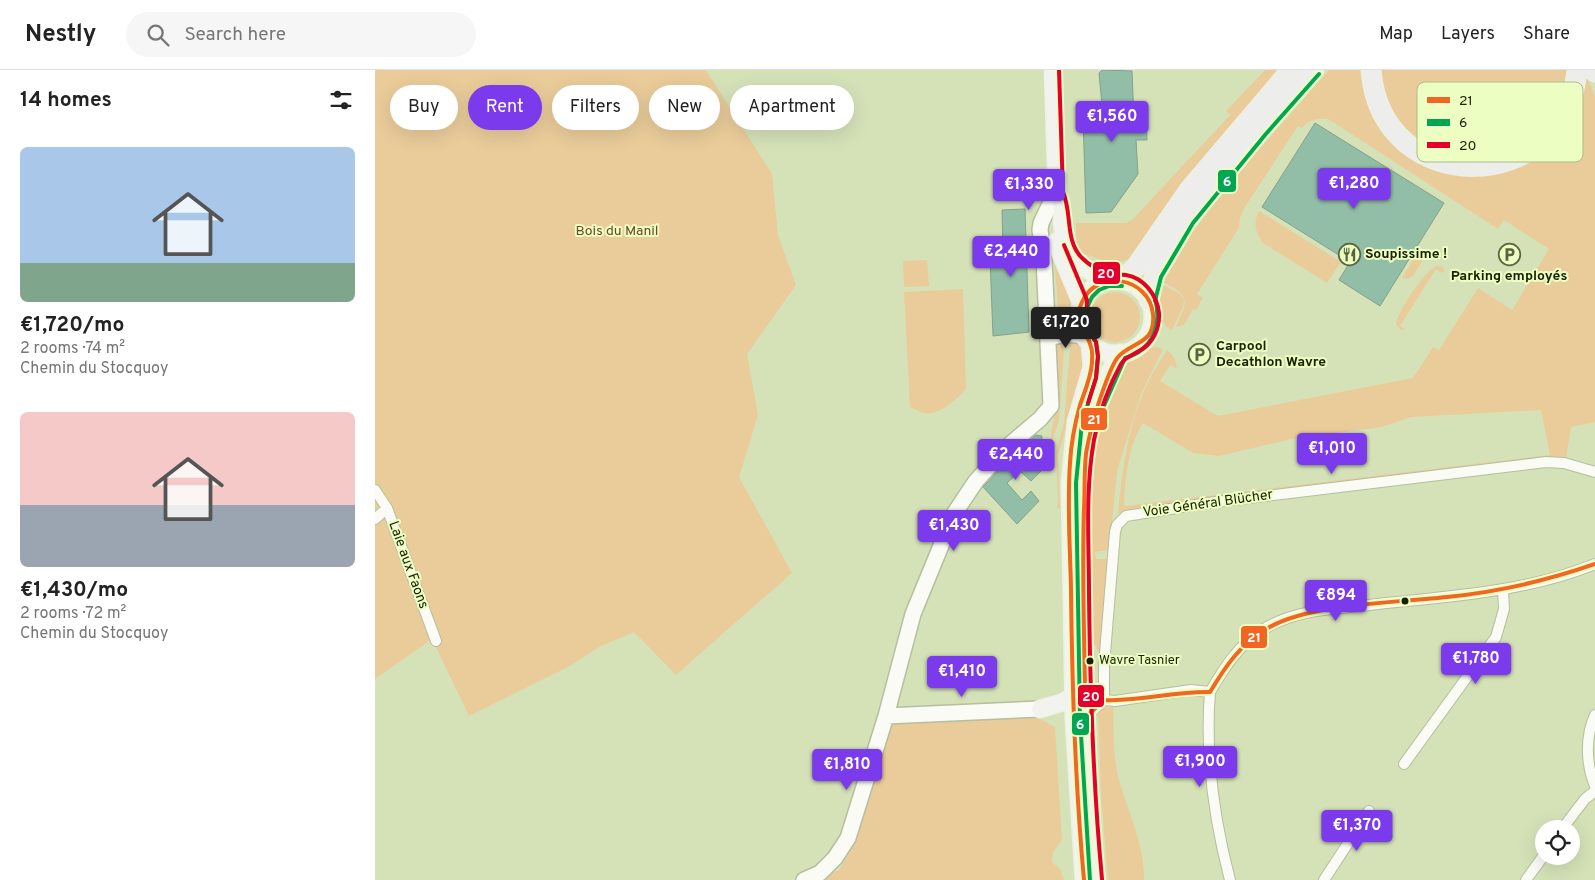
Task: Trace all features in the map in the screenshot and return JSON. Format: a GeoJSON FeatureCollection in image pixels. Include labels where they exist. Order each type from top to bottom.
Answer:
{"type":"FeatureCollection","features":[{"type":"Feature","properties":{"kind":"highway"},"geometry":{"type":"LineString","coordinates":[[1115,280],[1136,267],[1190,189],[1291,70]]}},
{"type":"Feature","properties":{"kind":"highway"},"geometry":{"type":"LineString","coordinates":[[1149,300],[1155,275],[1188,219],[1260,131],[1314,70]]}},
{"type":"Feature","properties":{"kind":"highway"},"geometry":{"type":"LineString","coordinates":[[1371,70],[1372,84],[1380,109],[1395,132],[1417,150]]}},
{"type":"Feature","properties":{"kind":"highway"},"geometry":{"type":"LineString","coordinates":[[1440,162],[1448,165],[1470,167],[1503,162]]}},
{"type":"Feature","properties":{"kind":"main road"},"geometry":{"type":"LineString","coordinates":[[1053,70],[1056,241],[1080,306]]}},
{"type":"Feature","properties":{"kind":"main road"},"geometry":{"type":"LineString","coordinates":[[1054,197],[1062,201],[1064,236],[1073,256],[1085,270],[1141,289],[1149,300],[1153,317],[1149,332],[1141,344],[1134,349],[1120,354],[1108,353],[1087,340]]}},
{"type":"Feature","properties":{"kind":"main road"},"geometry":{"type":"LineString","coordinates":[[1084,880],[1079,827],[1080,718],[1070,461],[1076,422],[1092,367],[1087,340],[1079,320],[1080,306],[1087,293],[1096,285],[1115,280]]}},
{"type":"Feature","properties":{"kind":"main road"},"geometry":{"type":"LineString","coordinates":[[1079,691],[1086,453],[1097,407],[1120,354]]}},
{"type":"Feature","properties":{"kind":"main road"},"geometry":{"type":"LineString","coordinates":[[1040,709],[1064,702],[1079,691]]}},
{"type":"Feature","properties":{"kind":"main road"},"geometry":{"type":"LineString","coordinates":[[1040,709],[1080,718]]}},
{"type":"Feature","properties":{"kind":"main road"},"geometry":{"type":"LineString","coordinates":[[1080,718],[1096,880]]}},
{"type":"Feature","properties":{"kind":"street"},"geometry":{"type":"LineString","coordinates":[[804,880],[820,873],[835,858],[848,838],[886,716],[913,614],[954,514],[976,481],[1007,447],[1040,419],[1051,406],[1044,260],[1040,230],[1041,223],[1054,197]]}},
{"type":"Feature","properties":{"kind":"street"},"geometry":{"type":"LineString","coordinates":[[1048,338],[1080,306]]}},
{"type":"Feature","properties":{"kind":"street"},"geometry":{"type":"LineString","coordinates":[[1048,338],[1062,334],[1075,334],[1087,340]]}},
{"type":"Feature","properties":{"kind":"street","name":"Voie Général Blücher"},"geometry":{"type":"LineString","coordinates":[[1104,700],[1104,665],[1115,532],[1119,522],[1126,516],[1208,503],[1539,463],[1564,462],[1595,472]]}},
{"type":"Feature","properties":{"kind":"street","name":"Laie aux Faons"},"geometry":{"type":"LineString","coordinates":[[375,490],[387,508],[436,641]]}},
{"type":"Feature","properties":{"kind":"street"},"geometry":{"type":"LineString","coordinates":[[375,519],[387,508]]}},
{"type":"Feature","properties":{"kind":"street"},"geometry":{"type":"LineString","coordinates":[[1230,880],[1215,812],[1209,744],[1210,692],[1241,646],[1265,628],[1282,620],[1318,611],[1503,590],[1545,582],[1595,564]]}},
{"type":"Feature","properties":{"kind":"street"},"geometry":{"type":"LineString","coordinates":[[1404,764],[1495,637],[1504,609],[1503,590]]}},
{"type":"Feature","properties":{"kind":"street"},"geometry":{"type":"LineString","coordinates":[[1079,691],[1104,700],[1125,701],[1191,690],[1210,692]]}},
{"type":"Feature","properties":{"kind":"street"},"geometry":{"type":"LineString","coordinates":[[1080,718],[1104,700]]}},
{"type":"Feature","properties":{"kind":"street"},"geometry":{"type":"LineString","coordinates":[[886,716],[1040,709]]}},
{"type":"Feature","properties":{"kind":"street"},"geometry":{"type":"LineString","coordinates":[[1595,715],[1589,739],[1588,761],[1595,786]]}},
{"type":"Feature","properties":{"kind":"street"},"geometry":{"type":"LineString","coordinates":[[1569,820],[1585,799],[1595,790]]}},
{"type":"Feature","properties":{"kind":"street"},"geometry":{"type":"LineString","coordinates":[[1324,880],[1369,811]]}},
{"type":"Feature","properties":{"kind":"street"},"geometry":{"type":"LineString","coordinates":[[1526,880],[1537,865]]}},
{"type":"Feature","properties":{"kind":"green space","name":"Bois du Manil"},"geometry":{"type":"Polygon","coordinates":[[[375,70],[706,70],[716,85],[649,85],[649,130],[720,130],[720,92],[730,108],[730,130],[744,130],[772,174],[778,235],[796,285],[747,354],[758,415],[739,477],[792,573],[676,675],[634,632],[599,647],[570,666],[469,716],[432,639],[375,679],[375,70]]]}},
{"type":"Feature","properties":{"kind":"green space"},"geometry":{"type":"Polygon","coordinates":[[[1265,70],[1281,70],[1159,215],[1138,246],[1132,259],[1111,263],[1082,253],[1076,242],[1076,223],[1126,223],[1133,219],[1230,115],[1226,111],[1265,70]]]}},
{"type":"Feature","properties":{"kind":"green space"},"geometry":{"type":"Polygon","coordinates":[[[1329,70],[1366,70],[1374,110],[1417,142],[1417,162],[1445,162],[1461,174],[1490,173],[1513,169],[1530,162],[1583,162],[1582,82],[1585,70],[1595,97],[1595,422],[1571,427],[1566,459],[1118,513],[1124,464],[1135,414],[1147,384],[1167,350],[1173,356],[1177,369],[1170,365],[1160,381],[1218,416],[1413,378],[1433,347],[1439,350],[1478,288],[1512,310],[1549,249],[1504,220],[1498,229],[1328,119],[1317,119],[1302,128],[1298,126],[1245,207],[1240,218],[1239,228],[1197,294],[1203,298],[1196,310],[1193,309],[1184,325],[1176,327],[1185,303],[1184,298],[1177,290],[1160,280],[1198,224],[1262,146],[1329,70]],[[1541,410],[1411,417],[1382,427],[1291,439],[1219,456],[1193,453],[1143,423],[1131,452],[1126,474],[1124,506],[1550,455],[1541,410]]]}},
{"type":"Feature","properties":{"kind":"green space"},"geometry":{"type":"Polygon","coordinates":[[[1379,70],[1567,70],[1565,82],[1417,82],[1417,139],[1407,131],[1393,113],[1379,70]]]}},
{"type":"Feature","properties":{"kind":"green space"},"geometry":{"type":"Polygon","coordinates":[[[1259,211],[1341,262],[1327,283],[1263,243],[1256,227],[1259,211]]]}},
{"type":"Feature","properties":{"kind":"green space"},"geometry":{"type":"Polygon","coordinates":[[[1048,231],[1053,251],[1074,302],[1073,308],[1059,321],[1055,268],[1048,231]]]}},
{"type":"Feature","properties":{"kind":"green space"},"geometry":{"type":"Polygon","coordinates":[[[1417,253],[1425,257],[1413,276],[1407,279],[1402,278],[1417,253]]]}},
{"type":"Feature","properties":{"kind":"green space"},"geometry":{"type":"Polygon","coordinates":[[[927,260],[929,286],[904,287],[903,261],[927,260]]]}},
{"type":"Feature","properties":{"kind":"green space"},"geometry":{"type":"Polygon","coordinates":[[[1437,266],[1443,267],[1444,271],[1442,273],[1436,269],[1400,326],[1406,330],[1401,330],[1396,324],[1401,310],[1419,283],[1437,266]]]}},
{"type":"Feature","properties":{"kind":"green space"},"geometry":{"type":"Polygon","coordinates":[[[1157,282],[1179,293],[1184,299],[1183,307],[1172,330],[1166,326],[1160,316],[1157,302],[1157,282]]]}},
{"type":"Feature","properties":{"kind":"green space"},"geometry":{"type":"Polygon","coordinates":[[[963,289],[966,389],[943,409],[931,413],[921,412],[910,407],[904,292],[963,289]]]}},
{"type":"Feature","properties":{"kind":"green space"},"geometry":{"type":"Polygon","coordinates":[[[1110,292],[1120,292],[1133,299],[1140,312],[1140,322],[1133,335],[1120,342],[1110,342],[1101,338],[1094,331],[1090,322],[1090,312],[1094,303],[1101,296],[1110,292]]]}},
{"type":"Feature","properties":{"kind":"green space"},"geometry":{"type":"Polygon","coordinates":[[[1067,336],[1079,343],[1084,355],[1085,365],[1058,455],[1060,509],[1057,508],[1056,452],[1064,423],[1070,349],[1067,336]]]}},
{"type":"Feature","properties":{"kind":"green space"},"geometry":{"type":"Polygon","coordinates":[[[1057,341],[1063,342],[1064,352],[1059,420],[1051,445],[1055,412],[1055,345],[1057,341]]]}},
{"type":"Feature","properties":{"kind":"green space"},"geometry":{"type":"Polygon","coordinates":[[[1157,347],[1163,349],[1141,394],[1117,471],[1108,550],[1095,552],[1096,559],[1107,559],[1102,648],[1098,653],[1096,645],[1091,645],[1089,547],[1092,482],[1102,418],[1114,380],[1121,365],[1132,356],[1157,347]]]}},
{"type":"Feature","properties":{"kind":"green space"},"geometry":{"type":"Polygon","coordinates":[[[1113,707],[1116,768],[1139,840],[1144,867],[1144,880],[1108,880],[1101,794],[1098,712],[1103,708],[1113,707]]]}},
{"type":"Feature","properties":{"kind":"green space"},"geometry":{"type":"Polygon","coordinates":[[[1035,716],[1055,727],[1062,840],[1053,852],[1052,862],[1060,869],[1064,880],[818,880],[839,870],[854,845],[861,810],[889,726],[895,721],[1035,716]]]}},
{"type":"Feature","properties":{"kind":"building"},"geometry":{"type":"Polygon","coordinates":[[[1102,70],[1132,71],[1134,119],[1146,119],[1147,140],[1136,140],[1138,174],[1111,212],[1086,213],[1083,117],[1103,116],[1099,73],[1102,70]]]}},
{"type":"Feature","properties":{"kind":"building"},"geometry":{"type":"Polygon","coordinates":[[[1315,123],[1444,203],[1380,306],[1339,280],[1350,262],[1262,207],[1315,123]]]}},
{"type":"Feature","properties":{"kind":"building"},"geometry":{"type":"Polygon","coordinates":[[[1025,209],[1029,332],[993,336],[990,258],[1003,256],[1002,210],[1025,209]]]}},
{"type":"Feature","properties":{"kind":"building"},"geometry":{"type":"Polygon","coordinates":[[[1036,435],[1042,436],[1041,448],[1031,458],[1042,470],[1031,481],[1020,471],[1007,483],[1022,500],[1031,491],[1039,501],[1017,524],[983,487],[1014,454],[1036,435]]]}},
{"type":"Feature","properties":{"kind":"transit line","name":"20"},"geometry":{"type":"LineString","coordinates":[[1059,70],[1063,192],[1076,250],[1081,257],[1103,272],[1133,277],[1144,284],[1149,288],[1156,300],[1159,313],[1157,330],[1152,340],[1144,348],[1123,362],[1112,382],[1094,440],[1089,478],[1090,664],[1094,772],[1102,879]]}},
{"type":"Feature","properties":{"kind":"transit line","name":"6"},"geometry":{"type":"LineString","coordinates":[[1155,301],[1161,277],[1193,223],[1265,135],[1319,74]]}},
{"type":"Feature","properties":{"kind":"transit line","name":"20"},"geometry":{"type":"LineString","coordinates":[[1064,245],[1087,300],[1086,327],[1096,342],[1098,356],[1096,378],[1088,403]]}},
{"type":"Feature","properties":{"kind":"transit line","name":"21"},"geometry":{"type":"LineString","coordinates":[[1084,880],[1078,807],[1072,661],[1069,494],[1073,434],[1090,374],[1092,349],[1078,317],[1082,302],[1089,291],[1099,284],[1110,281],[1122,281],[1133,285],[1149,301],[1153,314],[1153,324],[1151,332],[1147,337],[1124,352],[1115,361],[1100,400],[1087,449],[1083,553],[1085,687]]}},
{"type":"Feature","properties":{"kind":"transit line","name":"6"},"geometry":{"type":"LineString","coordinates":[[1090,880],[1080,719],[1076,483],[1082,423],[1096,378],[1098,357],[1096,342],[1086,327],[1085,312],[1092,297],[1099,290],[1109,286],[1122,286]]}},
{"type":"Feature","properties":{"kind":"transit line","name":"6"},"geometry":{"type":"LineString","coordinates":[[1103,408],[1125,358],[1142,349],[1149,343],[1153,335],[1157,318],[1155,298]]}},
{"type":"Feature","properties":{"kind":"transit line","name":"21"},"geometry":{"type":"LineString","coordinates":[[1086,717],[1104,700],[1210,692],[1242,648],[1258,634],[1286,620],[1307,613],[1354,605],[1466,595],[1503,589],[1540,581],[1595,564]]}},
{"type":"Feature","properties":{"kind":"place","name":"Soupissime !"},"geometry":{"type":"Point","coordinates":[1349,254]}},
{"type":"Feature","properties":{"kind":"place","name":"Parking employés"},"geometry":{"type":"Point","coordinates":[1509,254]}},
{"type":"Feature","properties":{"kind":"place","name":"Carpool Decathlon Wavre"},"geometry":{"type":"Point","coordinates":[1200,354]}},
{"type":"Feature","properties":{"kind":"place","name":"Wavre Tasnier"},"geometry":{"type":"Point","coordinates":[1090,661]}}]}
